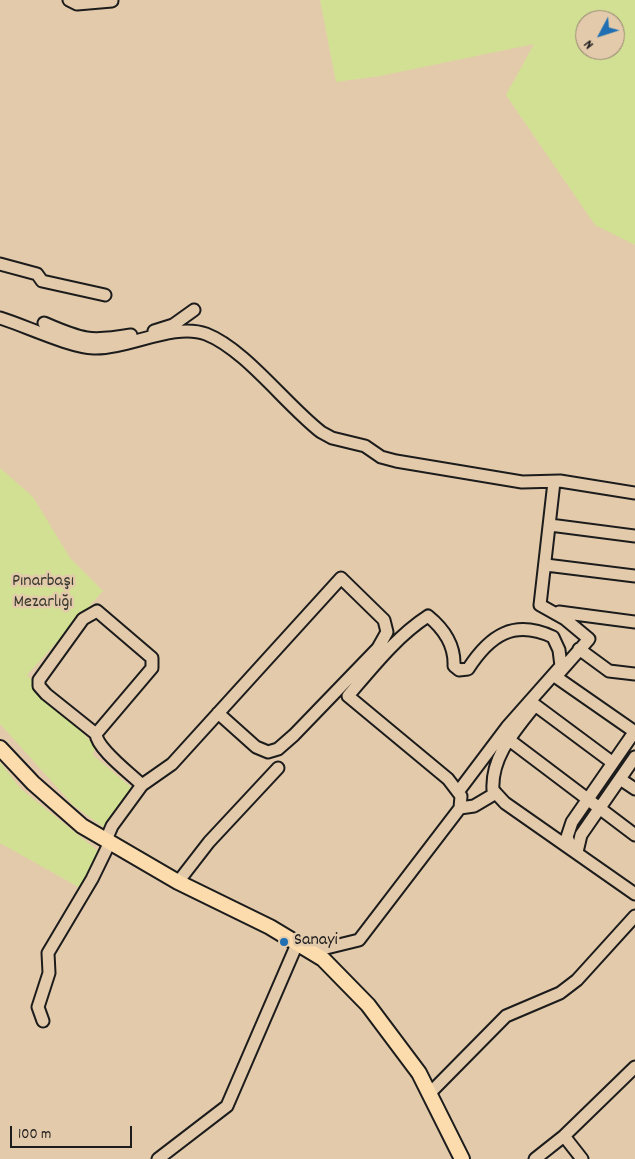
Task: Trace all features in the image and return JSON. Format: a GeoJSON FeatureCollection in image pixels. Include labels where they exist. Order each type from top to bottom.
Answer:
{"type":"FeatureCollection","features":[{"type":"Feature","properties":{"kind":"main road"},"geometry":{"type":"LineString","coordinates":[[0,748],[33,782],[82,826],[178,882],[270,927],[323,959],[368,1005],[419,1073],[462,1159]]}},
{"type":"Feature","properties":{"kind":"street"},"geometry":{"type":"LineString","coordinates":[[69,0],[77,4],[112,1]]}},
{"type":"Feature","properties":{"kind":"street"},"geometry":{"type":"LineString","coordinates":[[0,264],[37,274],[42,281],[106,295]]}},
{"type":"Feature","properties":{"kind":"street"},"geometry":{"type":"LineString","coordinates":[[44,323],[71,335],[93,340],[104,340],[150,332],[173,325],[194,310]]}},
{"type":"Feature","properties":{"kind":"street"},"geometry":{"type":"LineString","coordinates":[[0,318],[78,346],[92,348],[106,348],[179,332],[203,333],[228,346],[308,422],[332,438],[365,446],[381,457],[514,481],[560,481],[635,493]]}},
{"type":"Feature","properties":{"kind":"street"},"geometry":{"type":"LineString","coordinates":[[554,482],[540,605],[565,618],[589,638],[508,739],[492,778],[493,790],[506,803],[635,894]]}},
{"type":"Feature","properties":{"kind":"street"},"geometry":{"type":"LineString","coordinates":[[550,525],[635,536]]}},
{"type":"Feature","properties":{"kind":"street"},"geometry":{"type":"LineString","coordinates":[[546,565],[635,576]]}},
{"type":"Feature","properties":{"kind":"street"},"geometry":{"type":"LineString","coordinates":[[43,1021],[38,1007],[49,973],[48,953],[92,879],[108,841],[112,826],[142,785],[172,764],[218,712],[271,658],[325,593],[341,578],[384,620],[387,632],[378,648],[294,735],[278,748],[268,752],[256,748],[218,712]]}},
{"type":"Feature","properties":{"kind":"street"},"geometry":{"type":"LineString","coordinates":[[96,734],[152,668],[152,658],[97,611],[84,618],[39,680],[39,686],[46,694],[96,734],[97,740],[113,759],[142,785]]}},
{"type":"Feature","properties":{"kind":"street"},"geometry":{"type":"LineString","coordinates":[[552,611],[635,622]]}},
{"type":"Feature","properties":{"kind":"street"},"geometry":{"type":"LineString","coordinates":[[310,952],[359,940],[460,808],[461,796],[448,779],[348,696],[379,660],[428,616],[440,626],[450,643],[454,651],[454,666],[459,670],[468,669],[477,655],[498,636],[518,628],[536,629],[553,636],[559,650],[562,666],[507,726],[458,792]]}},
{"type":"Feature","properties":{"kind":"street"},"geometry":{"type":"LineString","coordinates":[[579,649],[609,671],[635,674]]}},
{"type":"Feature","properties":{"kind":"street"},"geometry":{"type":"LineString","coordinates":[[556,677],[635,731],[572,822],[567,837],[574,850]]}},
{"type":"Feature","properties":{"kind":"street"},"geometry":{"type":"LineString","coordinates":[[535,705],[612,763]]}},
{"type":"Feature","properties":{"kind":"street"},"geometry":{"type":"LineString","coordinates":[[508,739],[635,834]]}},
{"type":"Feature","properties":{"kind":"street"},"geometry":{"type":"LineString","coordinates":[[574,850],[581,835],[635,757]]}},
{"type":"Feature","properties":{"kind":"street"},"geometry":{"type":"LineString","coordinates":[[178,882],[209,842],[278,768]]}},
{"type":"Feature","properties":{"kind":"street"},"geometry":{"type":"LineString","coordinates":[[620,779],[635,789]]}},
{"type":"Feature","properties":{"kind":"street"},"geometry":{"type":"LineString","coordinates":[[460,808],[474,806],[496,793]]}},
{"type":"Feature","properties":{"kind":"street"},"geometry":{"type":"LineString","coordinates":[[429,1094],[506,1016],[560,993],[577,980],[631,925],[635,916]]}},
{"type":"Feature","properties":{"kind":"street"},"geometry":{"type":"LineString","coordinates":[[158,1159],[227,1106],[297,944]]}},
{"type":"Feature","properties":{"kind":"street"},"geometry":{"type":"LineString","coordinates":[[535,1159],[564,1136],[635,1067]]}},
{"type":"Feature","properties":{"kind":"street"},"geometry":{"type":"LineString","coordinates":[[564,1136],[582,1159]]}},
{"type":"Feature","properties":{"kind":"green space"},"geometry":{"type":"Polygon","coordinates":[[[320,0],[635,0],[635,245],[595,225],[506,95],[534,44],[380,76],[336,82],[320,0]]]}},
{"type":"Feature","properties":{"kind":"green space","name":"Pınarbaşı Mezarlığı"},"geometry":{"type":"Polygon","coordinates":[[[0,468],[33,497],[70,558],[103,591],[27,675],[95,746],[93,755],[134,790],[106,829],[73,805],[0,724],[0,468]]]}},
{"type":"Feature","properties":{"kind":"green space"},"geometry":{"type":"Polygon","coordinates":[[[0,762],[21,789],[103,855],[82,889],[0,843],[0,762]]]}},
{"type":"Feature","properties":{"kind":"place","name":"Sanayi"},"geometry":{"type":"Point","coordinates":[284,942]}}]}
